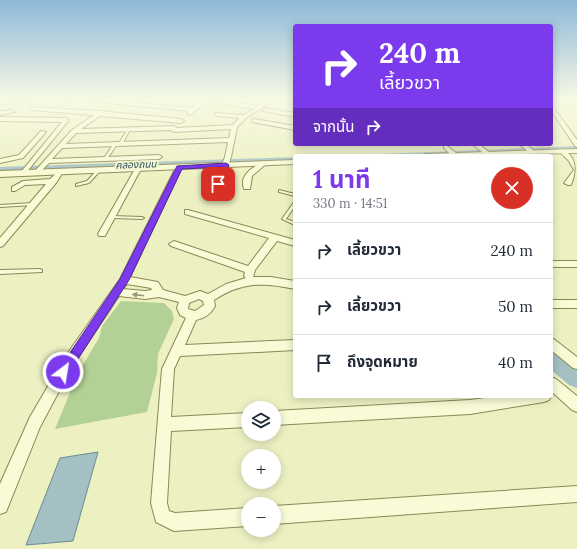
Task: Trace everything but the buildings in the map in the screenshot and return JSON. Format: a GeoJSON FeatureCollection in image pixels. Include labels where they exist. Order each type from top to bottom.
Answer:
{"type":"FeatureCollection","features":[{"type":"Feature","properties":{"kind":"street"},"geometry":{"type":"LineString","coordinates":[[23,173],[61,126]]}},
{"type":"Feature","properties":{"kind":"street"},"geometry":{"type":"LineString","coordinates":[[38,171],[74,131],[82,126]]}},
{"type":"Feature","properties":{"kind":"street"},"geometry":{"type":"LineString","coordinates":[[169,141],[174,129],[177,126]]}},
{"type":"Feature","properties":{"kind":"street"},"geometry":{"type":"LineString","coordinates":[[74,131],[234,126],[227,161],[218,184]]}},
{"type":"Feature","properties":{"kind":"street"},"geometry":{"type":"LineString","coordinates":[[281,126],[293,128]]}},
{"type":"Feature","properties":{"kind":"street"},"geometry":{"type":"LineString","coordinates":[[510,154],[562,152],[576,143],[564,126]]}},
{"type":"Feature","properties":{"kind":"street"},"geometry":{"type":"LineString","coordinates":[[0,161],[21,158],[43,132]]}},
{"type":"Feature","properties":{"kind":"street"},"geometry":{"type":"LineString","coordinates":[[61,146],[169,141],[178,143],[232,140]]}},
{"type":"Feature","properties":{"kind":"street"},"geometry":{"type":"LineString","coordinates":[[523,146],[531,152]]}},
{"type":"Feature","properties":{"kind":"street"},"geometry":{"type":"LineString","coordinates":[[448,153],[482,149],[497,154]]}},
{"type":"Feature","properties":{"kind":"street"},"geometry":{"type":"LineString","coordinates":[[562,152],[572,160],[577,170],[568,183]]}},
{"type":"Feature","properties":{"kind":"street"},"geometry":{"type":"LineString","coordinates":[[47,161],[159,156]]}},
{"type":"Feature","properties":{"kind":"street"},"geometry":{"type":"LineString","coordinates":[[0,174],[38,171],[60,172],[179,167],[227,161],[264,163],[293,162]]}},
{"type":"Feature","properties":{"kind":"street"},"geometry":{"type":"LineString","coordinates":[[246,187],[245,180],[247,176],[264,163]]}},
{"type":"Feature","properties":{"kind":"street"},"geometry":{"type":"LineString","coordinates":[[0,506],[4,483],[35,422],[69,361],[124,280],[179,167]]}},
{"type":"Feature","properties":{"kind":"street"},"geometry":{"type":"LineString","coordinates":[[102,234],[113,217],[138,169]]}},
{"type":"Feature","properties":{"kind":"street"},"geometry":{"type":"LineString","coordinates":[[0,244],[60,172]]}},
{"type":"Feature","properties":{"kind":"street"},"geometry":{"type":"LineString","coordinates":[[15,189],[23,183],[53,181]]}},
{"type":"Feature","properties":{"kind":"street"},"geometry":{"type":"LineString","coordinates":[[188,212],[293,242]]}},
{"type":"Feature","properties":{"kind":"street"},"geometry":{"type":"LineString","coordinates":[[208,298],[249,275],[275,237]]}},
{"type":"Feature","properties":{"kind":"street"},"geometry":{"type":"LineString","coordinates":[[174,244],[249,275],[293,284]]}},
{"type":"Feature","properties":{"kind":"street"},"geometry":{"type":"LineString","coordinates":[[553,264],[577,264]]}},
{"type":"Feature","properties":{"kind":"street"},"geometry":{"type":"LineString","coordinates":[[124,280],[154,285],[159,293]]}},
{"type":"Feature","properties":{"kind":"street"},"geometry":{"type":"LineString","coordinates":[[116,292],[145,295],[159,293],[185,300]]}},
{"type":"Feature","properties":{"kind":"street"},"geometry":{"type":"LineString","coordinates":[[200,295],[208,298],[210,306],[203,313],[192,316],[187,314],[182,308],[185,300],[190,297],[200,295]]}},
{"type":"Feature","properties":{"kind":"street"},"geometry":{"type":"LineString","coordinates":[[553,304],[577,304]]}},
{"type":"Feature","properties":{"kind":"street"},"geometry":{"type":"LineString","coordinates":[[192,316],[178,351],[168,369],[159,503],[162,516],[174,522],[241,517]]}},
{"type":"Feature","properties":{"kind":"street"},"geometry":{"type":"LineString","coordinates":[[553,344],[574,360]]}},
{"type":"Feature","properties":{"kind":"street"},"geometry":{"type":"LineString","coordinates":[[178,351],[293,345]]}},
{"type":"Feature","properties":{"kind":"street"},"geometry":{"type":"LineString","coordinates":[[554,389],[577,405]]}},
{"type":"Feature","properties":{"kind":"street"},"geometry":{"type":"LineString","coordinates":[[281,418],[470,407],[531,398]]}},
{"type":"Feature","properties":{"kind":"street"},"geometry":{"type":"LineString","coordinates":[[164,424],[241,420]]}},
{"type":"Feature","properties":{"kind":"street"},"geometry":{"type":"LineString","coordinates":[[281,515],[577,494]]}},
{"type":"Feature","properties":{"kind":"lane"},"geometry":{"type":"LineString","coordinates":[[106,158],[129,129]]}},
{"type":"Feature","properties":{"kind":"lane"},"geometry":{"type":"LineString","coordinates":[[77,185],[88,182],[98,170]]}},
{"type":"Feature","properties":{"kind":"lane"},"geometry":{"type":"LineString","coordinates":[[280,191],[293,194]]}},
{"type":"Feature","properties":{"kind":"lane"},"geometry":{"type":"LineString","coordinates":[[0,206],[33,204]]}},
{"type":"Feature","properties":{"kind":"lane"},"geometry":{"type":"LineString","coordinates":[[293,206],[284,217],[284,219],[293,223]]}},
{"type":"Feature","properties":{"kind":"lane"},"geometry":{"type":"LineString","coordinates":[[113,217],[142,218]]}},
{"type":"Feature","properties":{"kind":"lane"},"geometry":{"type":"LineString","coordinates":[[0,272],[40,271]]}},
{"type":"Feature","properties":{"kind":"green space"},"geometry":{"type":"Polygon","coordinates":[[[121,301],[164,303],[172,311],[174,319],[158,354],[157,373],[147,412],[55,429],[78,373],[99,338],[102,326],[121,301]]]}},
{"type":"Feature","properties":{"kind":"water"},"geometry":{"type":"Polygon","coordinates":[[[98,452],[73,541],[26,545],[60,458],[98,452]]]}},
{"type":"Feature","properties":{"kind":"waterway","name":"คลองถนน"},"geometry":{"type":"LineString","coordinates":[[428,154],[577,148]]}},
{"type":"Feature","properties":{"kind":"waterway","name":"คลองถนน"},"geometry":{"type":"LineString","coordinates":[[0,169],[293,159]]}},
{"type":"Feature","properties":{"kind":"waterway"},"geometry":{"type":"LineString","coordinates":[[553,359],[577,378]]}},
{"type":"Feature","properties":{"kind":"route"},"geometry":{"type":"LineString","coordinates":[[63,372],[124,280],[179,167],[226,165],[218,184]]}}]}
